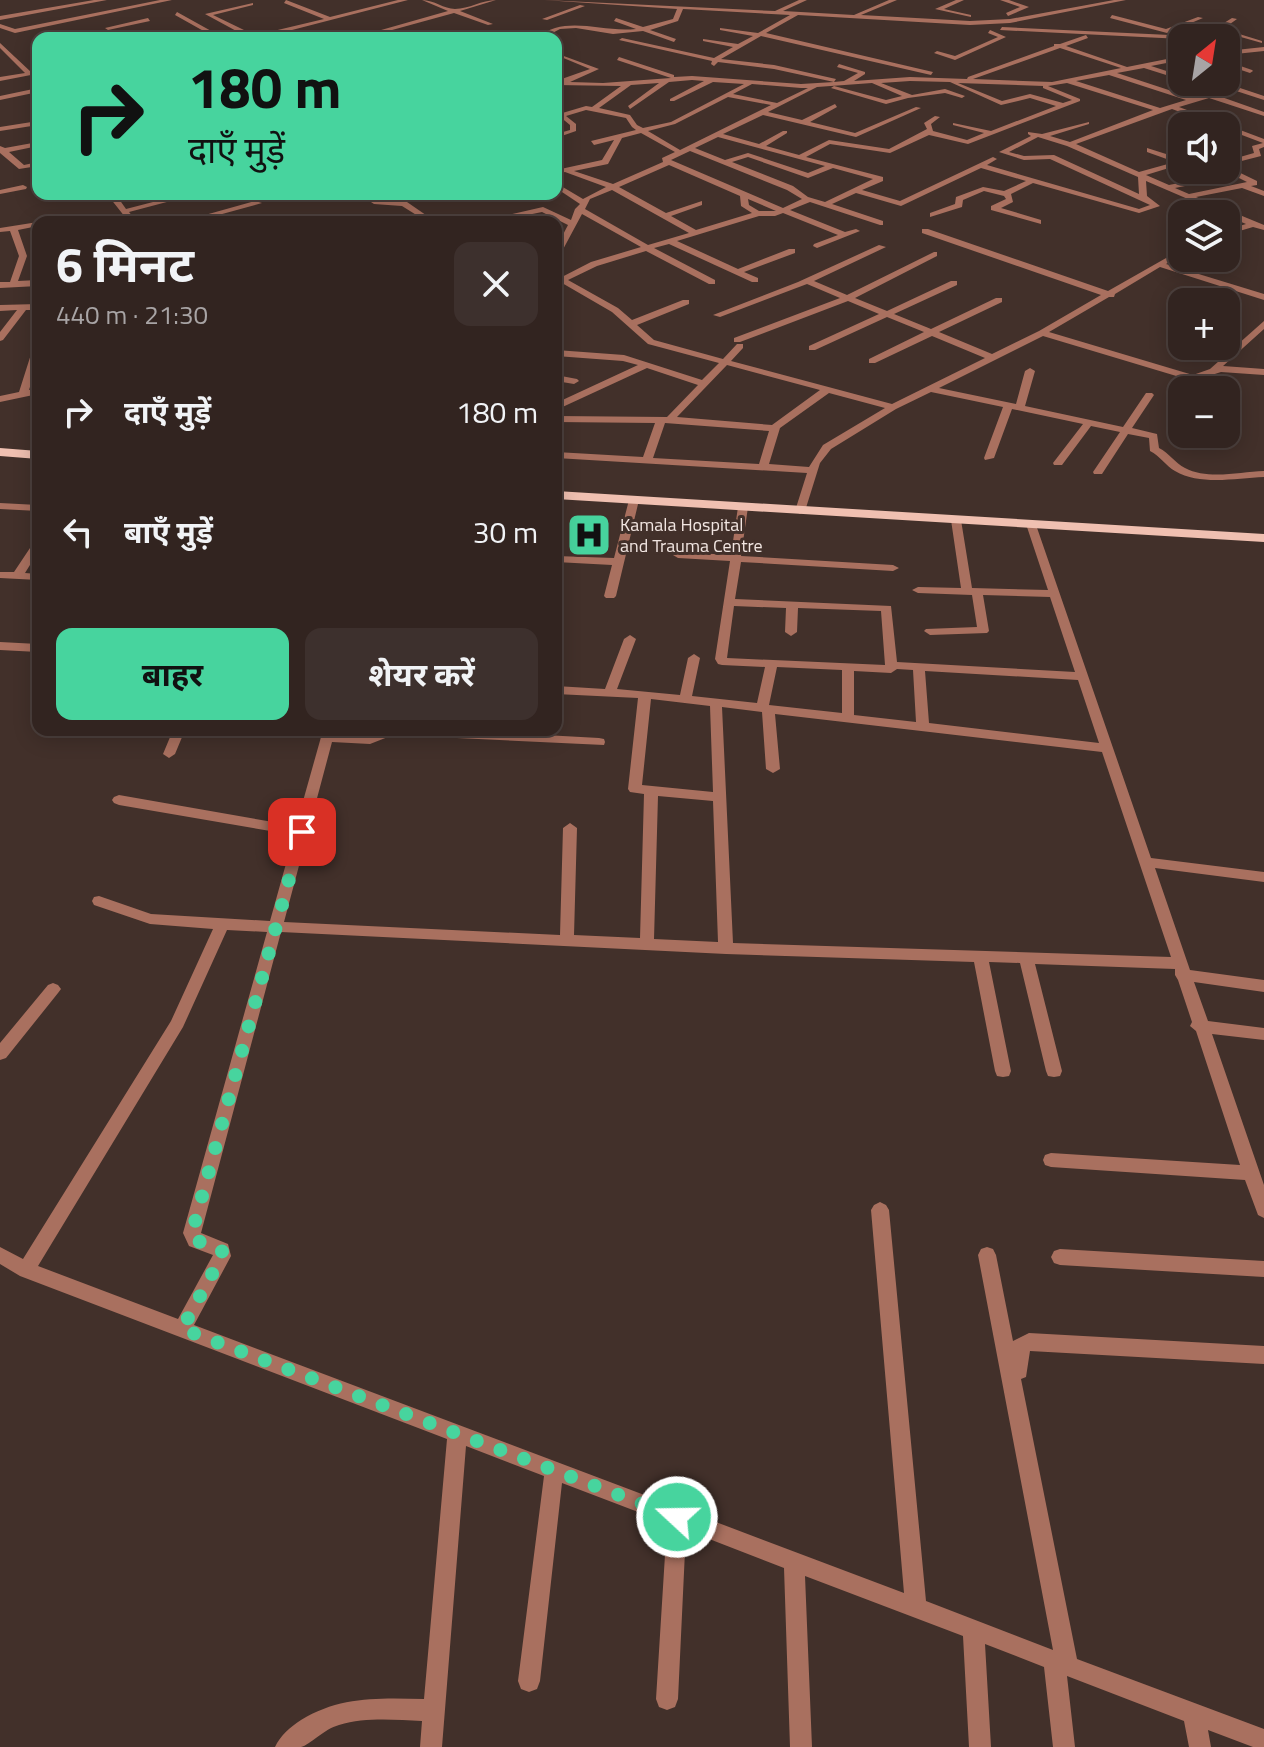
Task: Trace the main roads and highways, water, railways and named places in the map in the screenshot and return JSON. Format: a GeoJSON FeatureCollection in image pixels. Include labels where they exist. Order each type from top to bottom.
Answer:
{"type":"FeatureCollection","features":[{"type":"Feature","properties":{"kind":"main road"},"geometry":{"type":"LineString","coordinates":[[0,452],[32,455]]}},
{"type":"Feature","properties":{"kind":"main road"},"geometry":{"type":"LineString","coordinates":[[562,495],[1264,538]]}},
{"type":"Feature","properties":{"kind":"place","name":"Kamala Hospital and Trauma Centre"},"geometry":{"type":"Point","coordinates":[589,535]}}]}
